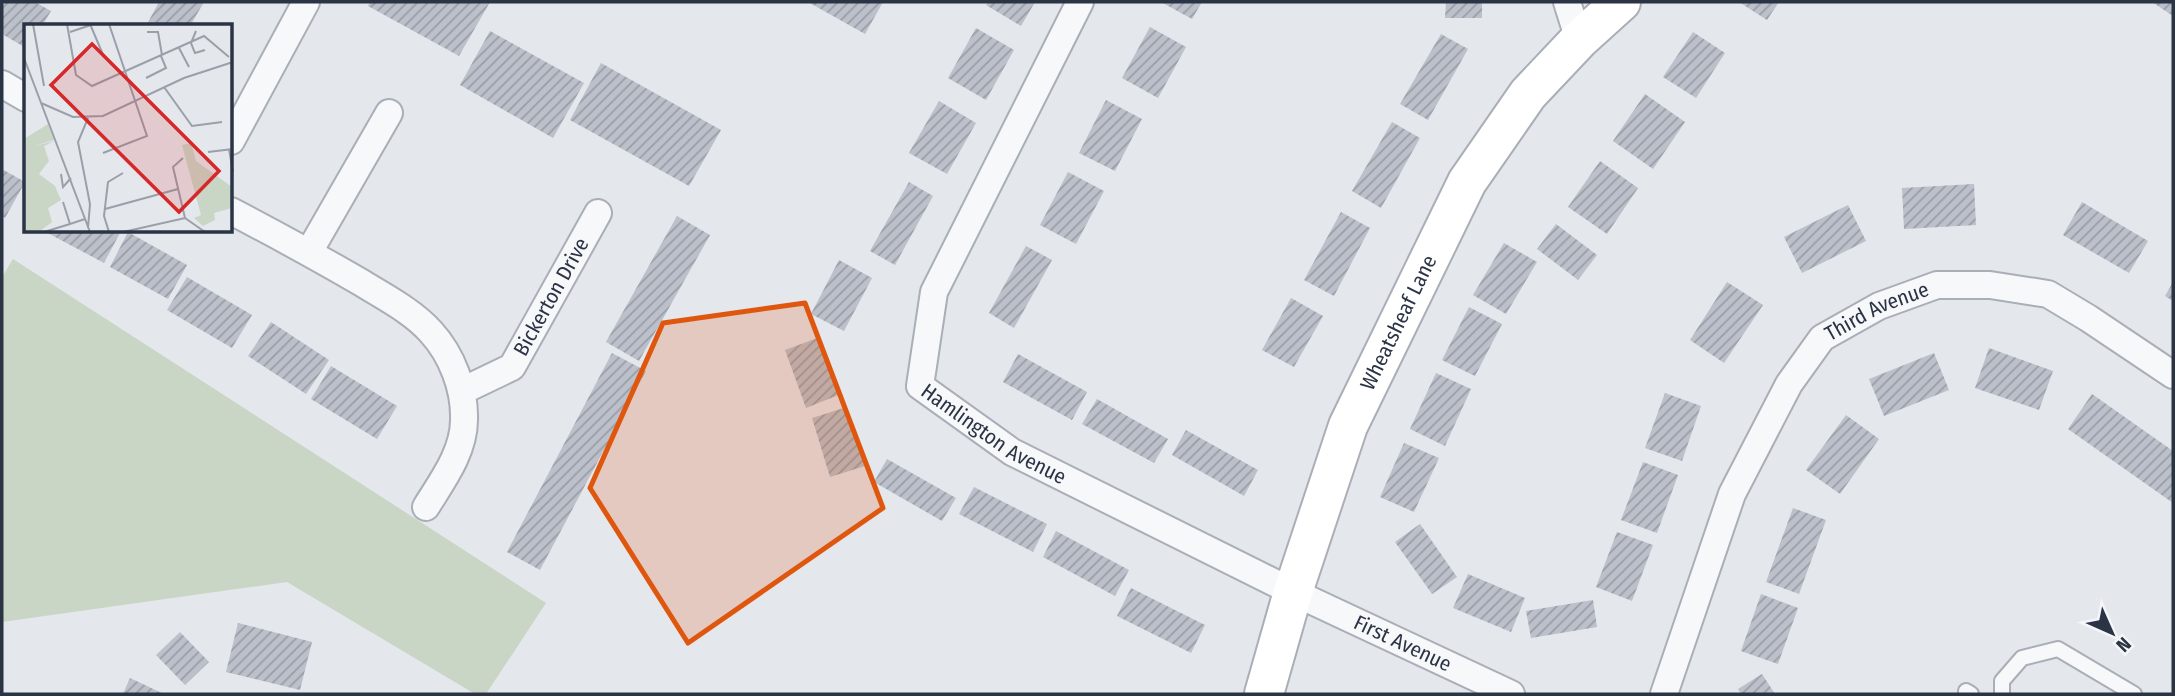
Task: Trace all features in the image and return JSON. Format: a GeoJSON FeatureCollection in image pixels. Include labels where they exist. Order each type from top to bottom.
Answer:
{"type":"FeatureCollection","features":[{"type":"Feature","properties":{"kind":"street"},"geometry":{"type":"LineString","coordinates":[[233,138],[306,2]]}},
{"type":"Feature","properties":{"kind":"street","name":"Hamlington Avenue"},"geometry":{"type":"LineString","coordinates":[[1080,2],[934,292],[920,386],[1012,452],[1293,592]]}},
{"type":"Feature","properties":{"kind":"street"},"geometry":{"type":"LineString","coordinates":[[1567,2],[1579,40]]}},
{"type":"Feature","properties":{"kind":"street","name":"Wheatsheaf Lane"},"geometry":{"type":"LineString","coordinates":[[1264,694],[1293,592],[1348,426],[1467,182],[1528,94],[1579,40],[1621,2]]}},
{"type":"Feature","properties":{"kind":"street"},"geometry":{"type":"LineString","coordinates":[[2,85],[24,97]]}},
{"type":"Feature","properties":{"kind":"street"},"geometry":{"type":"LineString","coordinates":[[309,252],[389,113]]}},
{"type":"Feature","properties":{"kind":"street"},"geometry":{"type":"LineString","coordinates":[[233,212],[309,252],[405,309],[432,333],[451,363],[462,391],[464,422],[456,457],[426,507]]}},
{"type":"Feature","properties":{"kind":"street","name":"Bickerton Drive"},"geometry":{"type":"LineString","coordinates":[[462,391],[512,367],[598,213]]}},
{"type":"Feature","properties":{"kind":"street","name":"Third Avenue"},"geometry":{"type":"LineString","coordinates":[[1664,694],[1732,494],[1789,384],[1822,338],[1879,306],[1937,285],[1990,285],[2048,294],[2173,375]]}},
{"type":"Feature","properties":{"kind":"street","name":"First Avenue"},"geometry":{"type":"LineString","coordinates":[[1293,592],[1511,694]]}},
{"type":"Feature","properties":{"kind":"lane"},"geometry":{"type":"LineString","coordinates":[[2002,694],[2002,681],[2022,658],[2058,649],[2134,694]]}},
{"type":"Feature","properties":{"kind":"highlighted area"},"geometry":{"type":"Polygon","coordinates":[[[805,303],[883,508],[688,643],[590,488],[663,323],[805,303]]]}},
{"type":"Feature","properties":{"kind":"green space"},"geometry":{"type":"Polygon","coordinates":[[[13,259],[546,603],[486,694],[475,694],[287,582],[2,622],[2,277],[13,259]]]}},
{"type":"Feature","properties":{"kind":"building"},"geometry":{"type":"Polygon","coordinates":[[[5,2],[35,2],[51,11],[43,24],[24,24],[24,47],[2,34],[2,8],[5,2]]]}},
{"type":"Feature","properties":{"kind":"building"},"geometry":{"type":"Polygon","coordinates":[[[159,2],[204,2],[191,24],[147,24],[159,2]]]}},
{"type":"Feature","properties":{"kind":"building"},"geometry":{"type":"Polygon","coordinates":[[[370,2],[490,2],[459,56],[368,6],[370,2]]]}},
{"type":"Feature","properties":{"kind":"building"},"geometry":{"type":"Polygon","coordinates":[[[808,2],[883,2],[865,34],[808,2]]]}},
{"type":"Feature","properties":{"kind":"building"},"geometry":{"type":"Polygon","coordinates":[[[988,2],[1035,2],[1021,26],[986,5],[988,2]]]}},
{"type":"Feature","properties":{"kind":"building"},"geometry":{"type":"Polygon","coordinates":[[[1161,2],[1202,2],[1192,19],[1161,2]]]}},
{"type":"Feature","properties":{"kind":"building"},"geometry":{"type":"Polygon","coordinates":[[[1446,2],[1482,2],[1482,18],[1445,18],[1446,2]]]}},
{"type":"Feature","properties":{"kind":"building"},"geometry":{"type":"Polygon","coordinates":[[[1739,2],[1779,2],[1767,20],[1739,2]]]}},
{"type":"Feature","properties":{"kind":"building"},"geometry":{"type":"Polygon","coordinates":[[[2152,2],[2173,2],[2173,16],[2152,2]]]}},
{"type":"Feature","properties":{"kind":"building"},"geometry":{"type":"Polygon","coordinates":[[[1150,27],[1186,47],[1158,98],[1122,78],[1150,27]]]}},
{"type":"Feature","properties":{"kind":"building"},"geometry":{"type":"Polygon","coordinates":[[[976,28],[1014,50],[986,100],[948,78],[976,28]]]}},
{"type":"Feature","properties":{"kind":"building"},"geometry":{"type":"Polygon","coordinates":[[[490,31],[584,83],[553,138],[460,85],[490,31]]]}},
{"type":"Feature","properties":{"kind":"building"},"geometry":{"type":"Polygon","coordinates":[[[1693,32],[1725,53],[1696,98],[1663,77],[1693,32]]]}},
{"type":"Feature","properties":{"kind":"building"},"geometry":{"type":"Polygon","coordinates":[[[1441,34],[1468,49],[1428,120],[1400,104],[1441,34]]]}},
{"type":"Feature","properties":{"kind":"building"},"geometry":{"type":"Polygon","coordinates":[[[601,63],[721,130],[689,186],[570,120],[601,63]]]}},
{"type":"Feature","properties":{"kind":"building"},"geometry":{"type":"Polygon","coordinates":[[[1645,94],[1685,122],[1653,169],[1613,141],[1645,94]]]}},
{"type":"Feature","properties":{"kind":"building"},"geometry":{"type":"Polygon","coordinates":[[[1106,100],[1142,119],[1115,171],[1079,153],[1106,100]]]}},
{"type":"Feature","properties":{"kind":"building"},"geometry":{"type":"Polygon","coordinates":[[[939,101],[976,123],[947,174],[909,153],[939,101]]]}},
{"type":"Feature","properties":{"kind":"building"},"geometry":{"type":"Polygon","coordinates":[[[1392,122],[1420,138],[1381,208],[1352,191],[1392,122]]]}},
{"type":"Feature","properties":{"kind":"building"},"geometry":{"type":"Polygon","coordinates":[[[1600,161],[1638,188],[1607,234],[1568,207],[1600,161]]]}},
{"type":"Feature","properties":{"kind":"building"},"geometry":{"type":"Polygon","coordinates":[[[2,169],[24,184],[5,218],[2,216],[2,169]]]}},
{"type":"Feature","properties":{"kind":"building"},"geometry":{"type":"Polygon","coordinates":[[[1068,172],[1104,191],[1076,244],[1040,225],[1068,172]]]}},
{"type":"Feature","properties":{"kind":"building"},"geometry":{"type":"Polygon","coordinates":[[[909,182],[933,196],[895,265],[870,251],[909,182]]]}},
{"type":"Feature","properties":{"kind":"building"},"geometry":{"type":"Polygon","coordinates":[[[1974,184],[1976,225],[1904,229],[1902,188],[1974,184]]]}},
{"type":"Feature","properties":{"kind":"building"},"geometry":{"type":"Polygon","coordinates":[[[2082,202],[2148,241],[2129,273],[2063,235],[2082,202]]]}},
{"type":"Feature","properties":{"kind":"building"},"geometry":{"type":"Polygon","coordinates":[[[1848,205],[1866,241],[1802,273],[1784,237],[1848,205]]]}},
{"type":"Feature","properties":{"kind":"building"},"geometry":{"type":"Polygon","coordinates":[[[1341,212],[1370,228],[1334,296],[1304,280],[1341,212]]]}},
{"type":"Feature","properties":{"kind":"building"},"geometry":{"type":"Polygon","coordinates":[[[677,216],[710,235],[639,361],[606,342],[677,216]]]}},
{"type":"Feature","properties":{"kind":"building"},"geometry":{"type":"Polygon","coordinates":[[[1556,224],[1597,255],[1578,280],[1537,249],[1556,224]]]}},
{"type":"Feature","properties":{"kind":"building"},"geometry":{"type":"Polygon","coordinates":[[[48,233],[120,233],[104,263],[48,233]]]}},
{"type":"Feature","properties":{"kind":"building"},"geometry":{"type":"Polygon","coordinates":[[[127,233],[187,265],[168,299],[110,267],[127,233]]]}},
{"type":"Feature","properties":{"kind":"building"},"geometry":{"type":"Polygon","coordinates":[[[1504,243],[1537,262],[1506,314],[1473,295],[1504,243]]]}},
{"type":"Feature","properties":{"kind":"building"},"geometry":{"type":"Polygon","coordinates":[[[1026,246],[1052,260],[1014,328],[989,313],[1026,246]]]}},
{"type":"Feature","properties":{"kind":"building"},"geometry":{"type":"Polygon","coordinates":[[[839,260],[872,278],[844,331],[811,314],[839,260]]]}},
{"type":"Feature","properties":{"kind":"building"},"geometry":{"type":"Polygon","coordinates":[[[187,277],[252,315],[232,348],[167,310],[187,277]]]}},
{"type":"Feature","properties":{"kind":"building"},"geometry":{"type":"Polygon","coordinates":[[[1727,282],[1763,305],[1724,363],[1690,340],[1727,282]]]}},
{"type":"Feature","properties":{"kind":"building"},"geometry":{"type":"Polygon","coordinates":[[[2173,282],[2173,301],[2165,296],[2173,282]]]}},
{"type":"Feature","properties":{"kind":"building"},"geometry":{"type":"Polygon","coordinates":[[[1291,298],[1323,316],[1294,367],[1262,350],[1291,298]]]}},
{"type":"Feature","properties":{"kind":"building"},"geometry":{"type":"Polygon","coordinates":[[[1469,307],[1502,324],[1475,376],[1442,360],[1469,307]]]}},
{"type":"Feature","properties":{"kind":"building"},"geometry":{"type":"Polygon","coordinates":[[[271,322],[329,360],[306,394],[248,356],[271,322]]]}},
{"type":"Feature","properties":{"kind":"building"},"geometry":{"type":"Polygon","coordinates":[[[820,337],[841,394],[806,408],[785,350],[820,337]]]}},
{"type":"Feature","properties":{"kind":"building"},"geometry":{"type":"Polygon","coordinates":[[[1989,348],[2053,371],[2039,410],[1975,388],[1989,348]]]}},
{"type":"Feature","properties":{"kind":"building"},"geometry":{"type":"Polygon","coordinates":[[[612,353],[646,371],[540,570],[507,552],[612,353]]]}},
{"type":"Feature","properties":{"kind":"building"},"geometry":{"type":"Polygon","coordinates":[[[1934,353],[1949,390],[1884,416],[1869,379],[1934,353]]]}},
{"type":"Feature","properties":{"kind":"building"},"geometry":{"type":"Polygon","coordinates":[[[1018,354],[1087,392],[1072,420],[1003,382],[1018,354]]]}},
{"type":"Feature","properties":{"kind":"building"},"geometry":{"type":"Polygon","coordinates":[[[331,366],[397,406],[377,439],[311,399],[331,366]]]}},
{"type":"Feature","properties":{"kind":"building"},"geometry":{"type":"Polygon","coordinates":[[[1436,373],[1471,389],[1445,446],[1410,429],[1436,373]]]}},
{"type":"Feature","properties":{"kind":"building"},"geometry":{"type":"Polygon","coordinates":[[[1665,393],[1701,406],[1682,461],[1645,448],[1665,393]]]}},
{"type":"Feature","properties":{"kind":"building"},"geometry":{"type":"Polygon","coordinates":[[[2092,394],[2173,451],[2173,503],[2068,429],[2092,394]]]}},
{"type":"Feature","properties":{"kind":"building"},"geometry":{"type":"Polygon","coordinates":[[[1097,399],[1168,439],[1154,463],[1082,424],[1097,399]]]}},
{"type":"Feature","properties":{"kind":"building"},"geometry":{"type":"Polygon","coordinates":[[[847,407],[865,466],[830,477],[812,418],[847,407]]]}},
{"type":"Feature","properties":{"kind":"building"},"geometry":{"type":"Polygon","coordinates":[[[1846,415],[1879,439],[1840,494],[1806,470],[1846,415]]]}},
{"type":"Feature","properties":{"kind":"building"},"geometry":{"type":"Polygon","coordinates":[[[1186,430],[1258,470],[1244,496],[1172,455],[1186,430]]]}},
{"type":"Feature","properties":{"kind":"building"},"geometry":{"type":"Polygon","coordinates":[[[1404,443],[1439,458],[1414,512],[1380,497],[1404,443]]]}},
{"type":"Feature","properties":{"kind":"building"},"geometry":{"type":"Polygon","coordinates":[[[887,459],[956,498],[942,521],[874,482],[887,459]]]}},
{"type":"Feature","properties":{"kind":"building"},"geometry":{"type":"Polygon","coordinates":[[[1643,462],[1678,475],[1657,533],[1621,520],[1643,462]]]}},
{"type":"Feature","properties":{"kind":"building"},"geometry":{"type":"Polygon","coordinates":[[[974,487],[1047,524],[1033,552],[959,514],[974,487]]]}},
{"type":"Feature","properties":{"kind":"building"},"geometry":{"type":"Polygon","coordinates":[[[1793,508],[1826,520],[1799,594],[1766,582],[1793,508]]]}},
{"type":"Feature","properties":{"kind":"building"},"geometry":{"type":"Polygon","coordinates":[[[1420,524],[1457,577],[1432,594],[1395,542],[1420,524]]]}},
{"type":"Feature","properties":{"kind":"building"},"geometry":{"type":"Polygon","coordinates":[[[1056,531],[1129,570],[1115,596],[1043,557],[1056,531]]]}},
{"type":"Feature","properties":{"kind":"building"},"geometry":{"type":"Polygon","coordinates":[[[1617,532],[1653,545],[1632,601],[1596,587],[1617,532]]]}},
{"type":"Feature","properties":{"kind":"building"},"geometry":{"type":"Polygon","coordinates":[[[1468,574],[1525,598],[1511,632],[1453,608],[1468,574]]]}},
{"type":"Feature","properties":{"kind":"building"},"geometry":{"type":"Polygon","coordinates":[[[1131,588],[1205,625],[1191,653],[1117,616],[1131,588]]]}},
{"type":"Feature","properties":{"kind":"building"},"geometry":{"type":"Polygon","coordinates":[[[1761,594],[1798,608],[1778,664],[1741,651],[1761,594]]]}},
{"type":"Feature","properties":{"kind":"building"},"geometry":{"type":"Polygon","coordinates":[[[1593,600],[1597,627],[1531,638],[1526,611],[1593,600]]]}},
{"type":"Feature","properties":{"kind":"building"},"geometry":{"type":"Polygon","coordinates":[[[238,623],[312,642],[300,690],[226,672],[238,623]]]}},
{"type":"Feature","properties":{"kind":"building"},"geometry":{"type":"Polygon","coordinates":[[[180,632],[209,662],[185,685],[156,655],[180,632]]]}},
{"type":"Feature","properties":{"kind":"building"},"geometry":{"type":"Polygon","coordinates":[[[1762,674],[1775,694],[1741,694],[1738,689],[1762,674]]]}},
{"type":"Feature","properties":{"kind":"building"},"geometry":{"type":"Polygon","coordinates":[[[130,678],[164,694],[123,694],[130,678]]]}}]}
